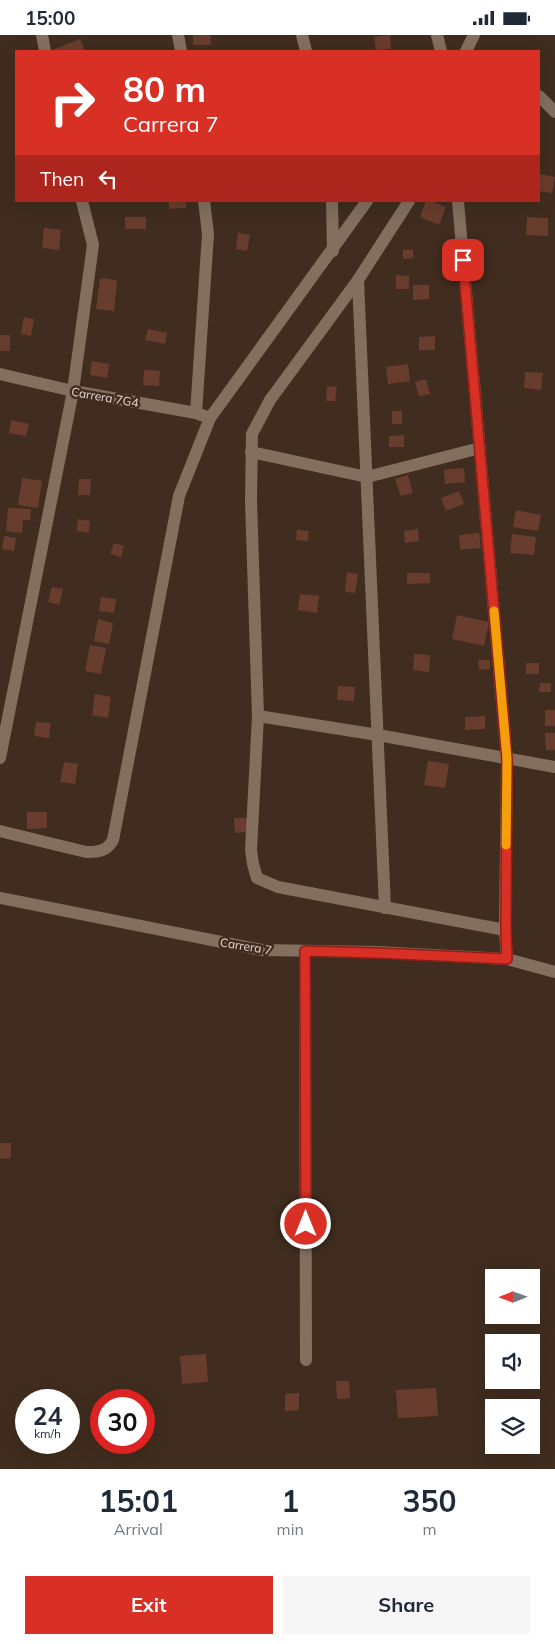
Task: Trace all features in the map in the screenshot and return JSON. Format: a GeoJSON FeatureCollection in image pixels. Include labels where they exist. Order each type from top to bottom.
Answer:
{"type":"FeatureCollection","features":[{"type":"Feature","properties":{"kind":"street"},"geometry":{"type":"LineString","coordinates":[[42,35],[45,50]]}},
{"type":"Feature","properties":{"kind":"street"},"geometry":{"type":"LineString","coordinates":[[178,35],[181,50]]}},
{"type":"Feature","properties":{"kind":"street"},"geometry":{"type":"LineString","coordinates":[[302,35],[306,50]]}},
{"type":"Feature","properties":{"kind":"street"},"geometry":{"type":"LineString","coordinates":[[437,35],[440,50]]}},
{"type":"Feature","properties":{"kind":"street"},"geometry":{"type":"LineString","coordinates":[[466,50],[474,35]]}},
{"type":"Feature","properties":{"kind":"street"},"geometry":{"type":"LineString","coordinates":[[540,97],[555,112]]}},
{"type":"Feature","properties":{"kind":"street"},"geometry":{"type":"LineString","coordinates":[[0,758],[73,391],[93,245],[82,202]]}},
{"type":"Feature","properties":{"kind":"street"},"geometry":{"type":"LineString","coordinates":[[196,413],[208,234],[204,202]]}},
{"type":"Feature","properties":{"kind":"street"},"geometry":{"type":"LineString","coordinates":[[332,202],[333,251]]}},
{"type":"Feature","properties":{"kind":"street"},"geometry":{"type":"LineString","coordinates":[[0,831],[86,852],[99,852],[110,847],[114,840],[179,496],[210,418],[333,251],[366,202]]}},
{"type":"Feature","properties":{"kind":"street"},"geometry":{"type":"LineString","coordinates":[[408,202],[358,280],[270,400],[252,434],[258,716],[251,849],[253,864],[257,878],[278,887],[506,930]]}},
{"type":"Feature","properties":{"kind":"street"},"geometry":{"type":"LineString","coordinates":[[458,202],[507,759],[507,959]]}},
{"type":"Feature","properties":{"kind":"street"},"geometry":{"type":"LineString","coordinates":[[358,280],[385,908]]}},
{"type":"Feature","properties":{"kind":"street","name":"Carrera 7G4"},"geometry":{"type":"LineString","coordinates":[[0,375],[73,391],[196,413],[210,418]]}},
{"type":"Feature","properties":{"kind":"street"},"geometry":{"type":"LineString","coordinates":[[251,452],[367,477],[480,448]]}},
{"type":"Feature","properties":{"kind":"street"},"geometry":{"type":"LineString","coordinates":[[258,716],[378,735],[555,767]]}},
{"type":"Feature","properties":{"kind":"street","name":"Carrera 7"},"geometry":{"type":"LineString","coordinates":[[0,898],[262,950],[507,959],[555,972]]}},
{"type":"Feature","properties":{"kind":"street"},"geometry":{"type":"LineString","coordinates":[[305,951],[306,1361]]}},
{"type":"Feature","properties":{"kind":"building"},"geometry":{"type":"Polygon","coordinates":[[[193,35],[210,35],[211,45],[193,45],[193,35]]]}},
{"type":"Feature","properties":{"kind":"building"},"geometry":{"type":"Polygon","coordinates":[[[390,35],[391,49],[376,50],[374,37],[390,35]]]}},
{"type":"Feature","properties":{"kind":"building"},"geometry":{"type":"Polygon","coordinates":[[[80,39],[85,50],[52,50],[80,39]]]}},
{"type":"Feature","properties":{"kind":"building"},"geometry":{"type":"Polygon","coordinates":[[[540,174],[555,177],[552,193],[540,191],[540,174]]]}},
{"type":"Feature","properties":{"kind":"building"},"geometry":{"type":"Polygon","coordinates":[[[169,202],[186,202],[186,208],[169,209],[169,202]]]}},
{"type":"Feature","properties":{"kind":"building"},"geometry":{"type":"Polygon","coordinates":[[[426,202],[434,202],[446,207],[439,225],[420,217],[426,202]]]}},
{"type":"Feature","properties":{"kind":"building"},"geometry":{"type":"Polygon","coordinates":[[[125,217],[146,217],[146,229],[125,229],[125,217]]]}},
{"type":"Feature","properties":{"kind":"building"},"geometry":{"type":"Polygon","coordinates":[[[527,217],[548,218],[548,236],[526,235],[527,217]]]}},
{"type":"Feature","properties":{"kind":"building"},"geometry":{"type":"Polygon","coordinates":[[[44,228],[61,230],[59,250],[42,248],[44,228]]]}},
{"type":"Feature","properties":{"kind":"building"},"geometry":{"type":"Polygon","coordinates":[[[238,233],[250,235],[247,251],[236,249],[238,233]]]}},
{"type":"Feature","properties":{"kind":"building"},"geometry":{"type":"Polygon","coordinates":[[[403,250],[413,250],[413,258],[403,259],[403,250]]]}},
{"type":"Feature","properties":{"kind":"building"},"geometry":{"type":"Polygon","coordinates":[[[396,275],[409,276],[409,289],[396,289],[396,275]]]}},
{"type":"Feature","properties":{"kind":"building"},"geometry":{"type":"Polygon","coordinates":[[[100,278],[117,280],[114,311],[96,309],[100,278]]]}},
{"type":"Feature","properties":{"kind":"building"},"geometry":{"type":"Polygon","coordinates":[[[413,285],[429,285],[429,299],[413,300],[413,285]]]}},
{"type":"Feature","properties":{"kind":"building"},"geometry":{"type":"Polygon","coordinates":[[[24,317],[34,319],[31,336],[21,334],[24,317]]]}},
{"type":"Feature","properties":{"kind":"building"},"geometry":{"type":"Polygon","coordinates":[[[148,329],[167,333],[165,344],[145,340],[148,329]]]}},
{"type":"Feature","properties":{"kind":"building"},"geometry":{"type":"Polygon","coordinates":[[[0,335],[10,335],[10,351],[0,351],[0,335]]]}},
{"type":"Feature","properties":{"kind":"building"},"geometry":{"type":"Polygon","coordinates":[[[435,336],[435,350],[419,350],[419,337],[435,336]]]}},
{"type":"Feature","properties":{"kind":"building"},"geometry":{"type":"Polygon","coordinates":[[[92,361],[109,364],[107,378],[90,375],[92,361]]]}},
{"type":"Feature","properties":{"kind":"building"},"geometry":{"type":"Polygon","coordinates":[[[408,364],[410,381],[388,384],[386,367],[408,364]]]}},
{"type":"Feature","properties":{"kind":"building"},"geometry":{"type":"Polygon","coordinates":[[[144,370],[160,371],[159,386],[143,385],[144,370]]]}},
{"type":"Feature","properties":{"kind":"building"},"geometry":{"type":"Polygon","coordinates":[[[525,372],[543,373],[541,390],[524,388],[525,372]]]}},
{"type":"Feature","properties":{"kind":"building"},"geometry":{"type":"Polygon","coordinates":[[[426,379],[430,394],[419,396],[415,382],[426,379]]]}},
{"type":"Feature","properties":{"kind":"building"},"geometry":{"type":"Polygon","coordinates":[[[327,386],[337,387],[335,401],[326,401],[327,386]]]}},
{"type":"Feature","properties":{"kind":"building"},"geometry":{"type":"Polygon","coordinates":[[[392,411],[402,411],[402,424],[392,424],[392,411]]]}},
{"type":"Feature","properties":{"kind":"building"},"geometry":{"type":"Polygon","coordinates":[[[11,420],[29,424],[26,436],[9,433],[11,420]]]}},
{"type":"Feature","properties":{"kind":"building"},"geometry":{"type":"Polygon","coordinates":[[[404,435],[404,447],[389,447],[389,436],[404,435]]]}},
{"type":"Feature","properties":{"kind":"building"},"geometry":{"type":"Polygon","coordinates":[[[464,468],[465,482],[445,484],[444,470],[464,468]]]}},
{"type":"Feature","properties":{"kind":"building"},"geometry":{"type":"Polygon","coordinates":[[[408,475],[413,493],[401,496],[395,479],[408,475]]]}},
{"type":"Feature","properties":{"kind":"building"},"geometry":{"type":"Polygon","coordinates":[[[22,478],[42,481],[38,508],[18,505],[22,478]]]}},
{"type":"Feature","properties":{"kind":"building"},"geometry":{"type":"Polygon","coordinates":[[[79,479],[91,479],[90,495],[78,495],[79,479]]]}},
{"type":"Feature","properties":{"kind":"building"},"geometry":{"type":"Polygon","coordinates":[[[459,491],[464,504],[446,511],[441,498],[459,491]]]}},
{"type":"Feature","properties":{"kind":"building"},"geometry":{"type":"Polygon","coordinates":[[[8,508],[31,509],[30,520],[23,520],[22,533],[6,531],[8,508]]]}},
{"type":"Feature","properties":{"kind":"building"},"geometry":{"type":"Polygon","coordinates":[[[516,510],[541,515],[538,531],[513,527],[516,510]]]}},
{"type":"Feature","properties":{"kind":"building"},"geometry":{"type":"Polygon","coordinates":[[[78,519],[90,521],[89,533],[77,531],[78,519]]]}},
{"type":"Feature","properties":{"kind":"building"},"geometry":{"type":"Polygon","coordinates":[[[418,529],[419,541],[405,543],[404,531],[418,529]]]}},
{"type":"Feature","properties":{"kind":"building"},"geometry":{"type":"Polygon","coordinates":[[[297,530],[309,531],[308,541],[296,540],[297,530]]]}},
{"type":"Feature","properties":{"kind":"building"},"geometry":{"type":"Polygon","coordinates":[[[479,533],[481,548],[460,550],[459,535],[479,533]]]}},
{"type":"Feature","properties":{"kind":"building"},"geometry":{"type":"Polygon","coordinates":[[[512,534],[536,537],[534,555],[510,553],[512,534]]]}},
{"type":"Feature","properties":{"kind":"building"},"geometry":{"type":"Polygon","coordinates":[[[4,536],[16,538],[14,551],[2,549],[4,536]]]}},
{"type":"Feature","properties":{"kind":"building"},"geometry":{"type":"Polygon","coordinates":[[[114,543],[124,546],[121,557],[110,554],[114,543]]]}},
{"type":"Feature","properties":{"kind":"building"},"geometry":{"type":"Polygon","coordinates":[[[347,572],[358,574],[355,593],[345,592],[347,572]]]}},
{"type":"Feature","properties":{"kind":"building"},"geometry":{"type":"Polygon","coordinates":[[[407,573],[430,573],[430,583],[407,584],[407,573]]]}},
{"type":"Feature","properties":{"kind":"building"},"geometry":{"type":"Polygon","coordinates":[[[52,587],[63,589],[59,605],[48,602],[52,587]]]}},
{"type":"Feature","properties":{"kind":"building"},"geometry":{"type":"Polygon","coordinates":[[[300,594],[319,596],[317,613],[298,610],[300,594]]]}},
{"type":"Feature","properties":{"kind":"building"},"geometry":{"type":"Polygon","coordinates":[[[101,597],[116,599],[114,613],[99,611],[101,597]]]}},
{"type":"Feature","properties":{"kind":"building"},"geometry":{"type":"Polygon","coordinates":[[[457,615],[489,622],[484,646],[452,639],[457,615]]]}},
{"type":"Feature","properties":{"kind":"building"},"geometry":{"type":"Polygon","coordinates":[[[98,619],[113,623],[109,644],[94,641],[98,619]]]}},
{"type":"Feature","properties":{"kind":"building"},"geometry":{"type":"Polygon","coordinates":[[[90,645],[106,648],[101,674],[85,671],[90,645]]]}},
{"type":"Feature","properties":{"kind":"building"},"geometry":{"type":"Polygon","coordinates":[[[414,654],[430,655],[429,672],[413,670],[414,654]]]}},
{"type":"Feature","properties":{"kind":"building"},"geometry":{"type":"Polygon","coordinates":[[[478,660],[490,660],[490,669],[479,670],[478,660]]]}},
{"type":"Feature","properties":{"kind":"building"},"geometry":{"type":"Polygon","coordinates":[[[526,663],[539,663],[539,674],[526,674],[526,663]]]}},
{"type":"Feature","properties":{"kind":"building"},"geometry":{"type":"Polygon","coordinates":[[[540,683],[551,683],[551,692],[539,692],[540,683]]]}},
{"type":"Feature","properties":{"kind":"building"},"geometry":{"type":"Polygon","coordinates":[[[338,686],[355,687],[354,701],[337,700],[338,686]]]}},
{"type":"Feature","properties":{"kind":"building"},"geometry":{"type":"Polygon","coordinates":[[[95,694],[111,697],[108,718],[92,715],[95,694]]]}},
{"type":"Feature","properties":{"kind":"building"},"geometry":{"type":"Polygon","coordinates":[[[545,710],[555,710],[555,726],[545,726],[545,710]]]}},
{"type":"Feature","properties":{"kind":"building"},"geometry":{"type":"Polygon","coordinates":[[[485,716],[485,729],[465,730],[465,717],[485,716]]]}},
{"type":"Feature","properties":{"kind":"building"},"geometry":{"type":"Polygon","coordinates":[[[36,722],[51,723],[49,738],[34,736],[36,722]]]}},
{"type":"Feature","properties":{"kind":"building"},"geometry":{"type":"Polygon","coordinates":[[[545,733],[555,733],[555,750],[546,750],[545,733]]]}},
{"type":"Feature","properties":{"kind":"building"},"geometry":{"type":"Polygon","coordinates":[[[428,761],[449,764],[445,788],[424,785],[428,761]]]}},
{"type":"Feature","properties":{"kind":"building"},"geometry":{"type":"Polygon","coordinates":[[[64,762],[78,764],[75,784],[60,782],[64,762]]]}},
{"type":"Feature","properties":{"kind":"building"},"geometry":{"type":"Polygon","coordinates":[[[27,812],[47,812],[47,828],[27,829],[27,812]]]}},
{"type":"Feature","properties":{"kind":"building"},"geometry":{"type":"Polygon","coordinates":[[[234,818],[248,818],[249,832],[235,833],[234,818]]]}},
{"type":"Feature","properties":{"kind":"building"},"geometry":{"type":"Polygon","coordinates":[[[0,1143],[11,1143],[11,1158],[0,1159],[0,1143]]]}},
{"type":"Feature","properties":{"kind":"building"},"geometry":{"type":"Polygon","coordinates":[[[206,1354],[208,1382],[182,1384],[180,1356],[206,1354]]]}},
{"type":"Feature","properties":{"kind":"building"},"geometry":{"type":"Polygon","coordinates":[[[336,1381],[349,1381],[350,1398],[337,1399],[336,1381]]]}},
{"type":"Feature","properties":{"kind":"building"},"geometry":{"type":"Polygon","coordinates":[[[436,1388],[438,1416],[398,1418],[396,1390],[436,1388]]]}},
{"type":"Feature","properties":{"kind":"building"},"geometry":{"type":"Polygon","coordinates":[[[299,1393],[299,1410],[285,1411],[285,1394],[299,1393]]]}},
{"type":"Feature","properties":{"kind":"slow traffic"},"geometry":{"type":"LineString","coordinates":[[494,611],[507,759],[506,845]]}},
{"type":"Feature","properties":{"kind":"route"},"geometry":{"type":"LineString","coordinates":[[306,1224],[305,951],[507,959],[507,759],[463,260]]}}]}
